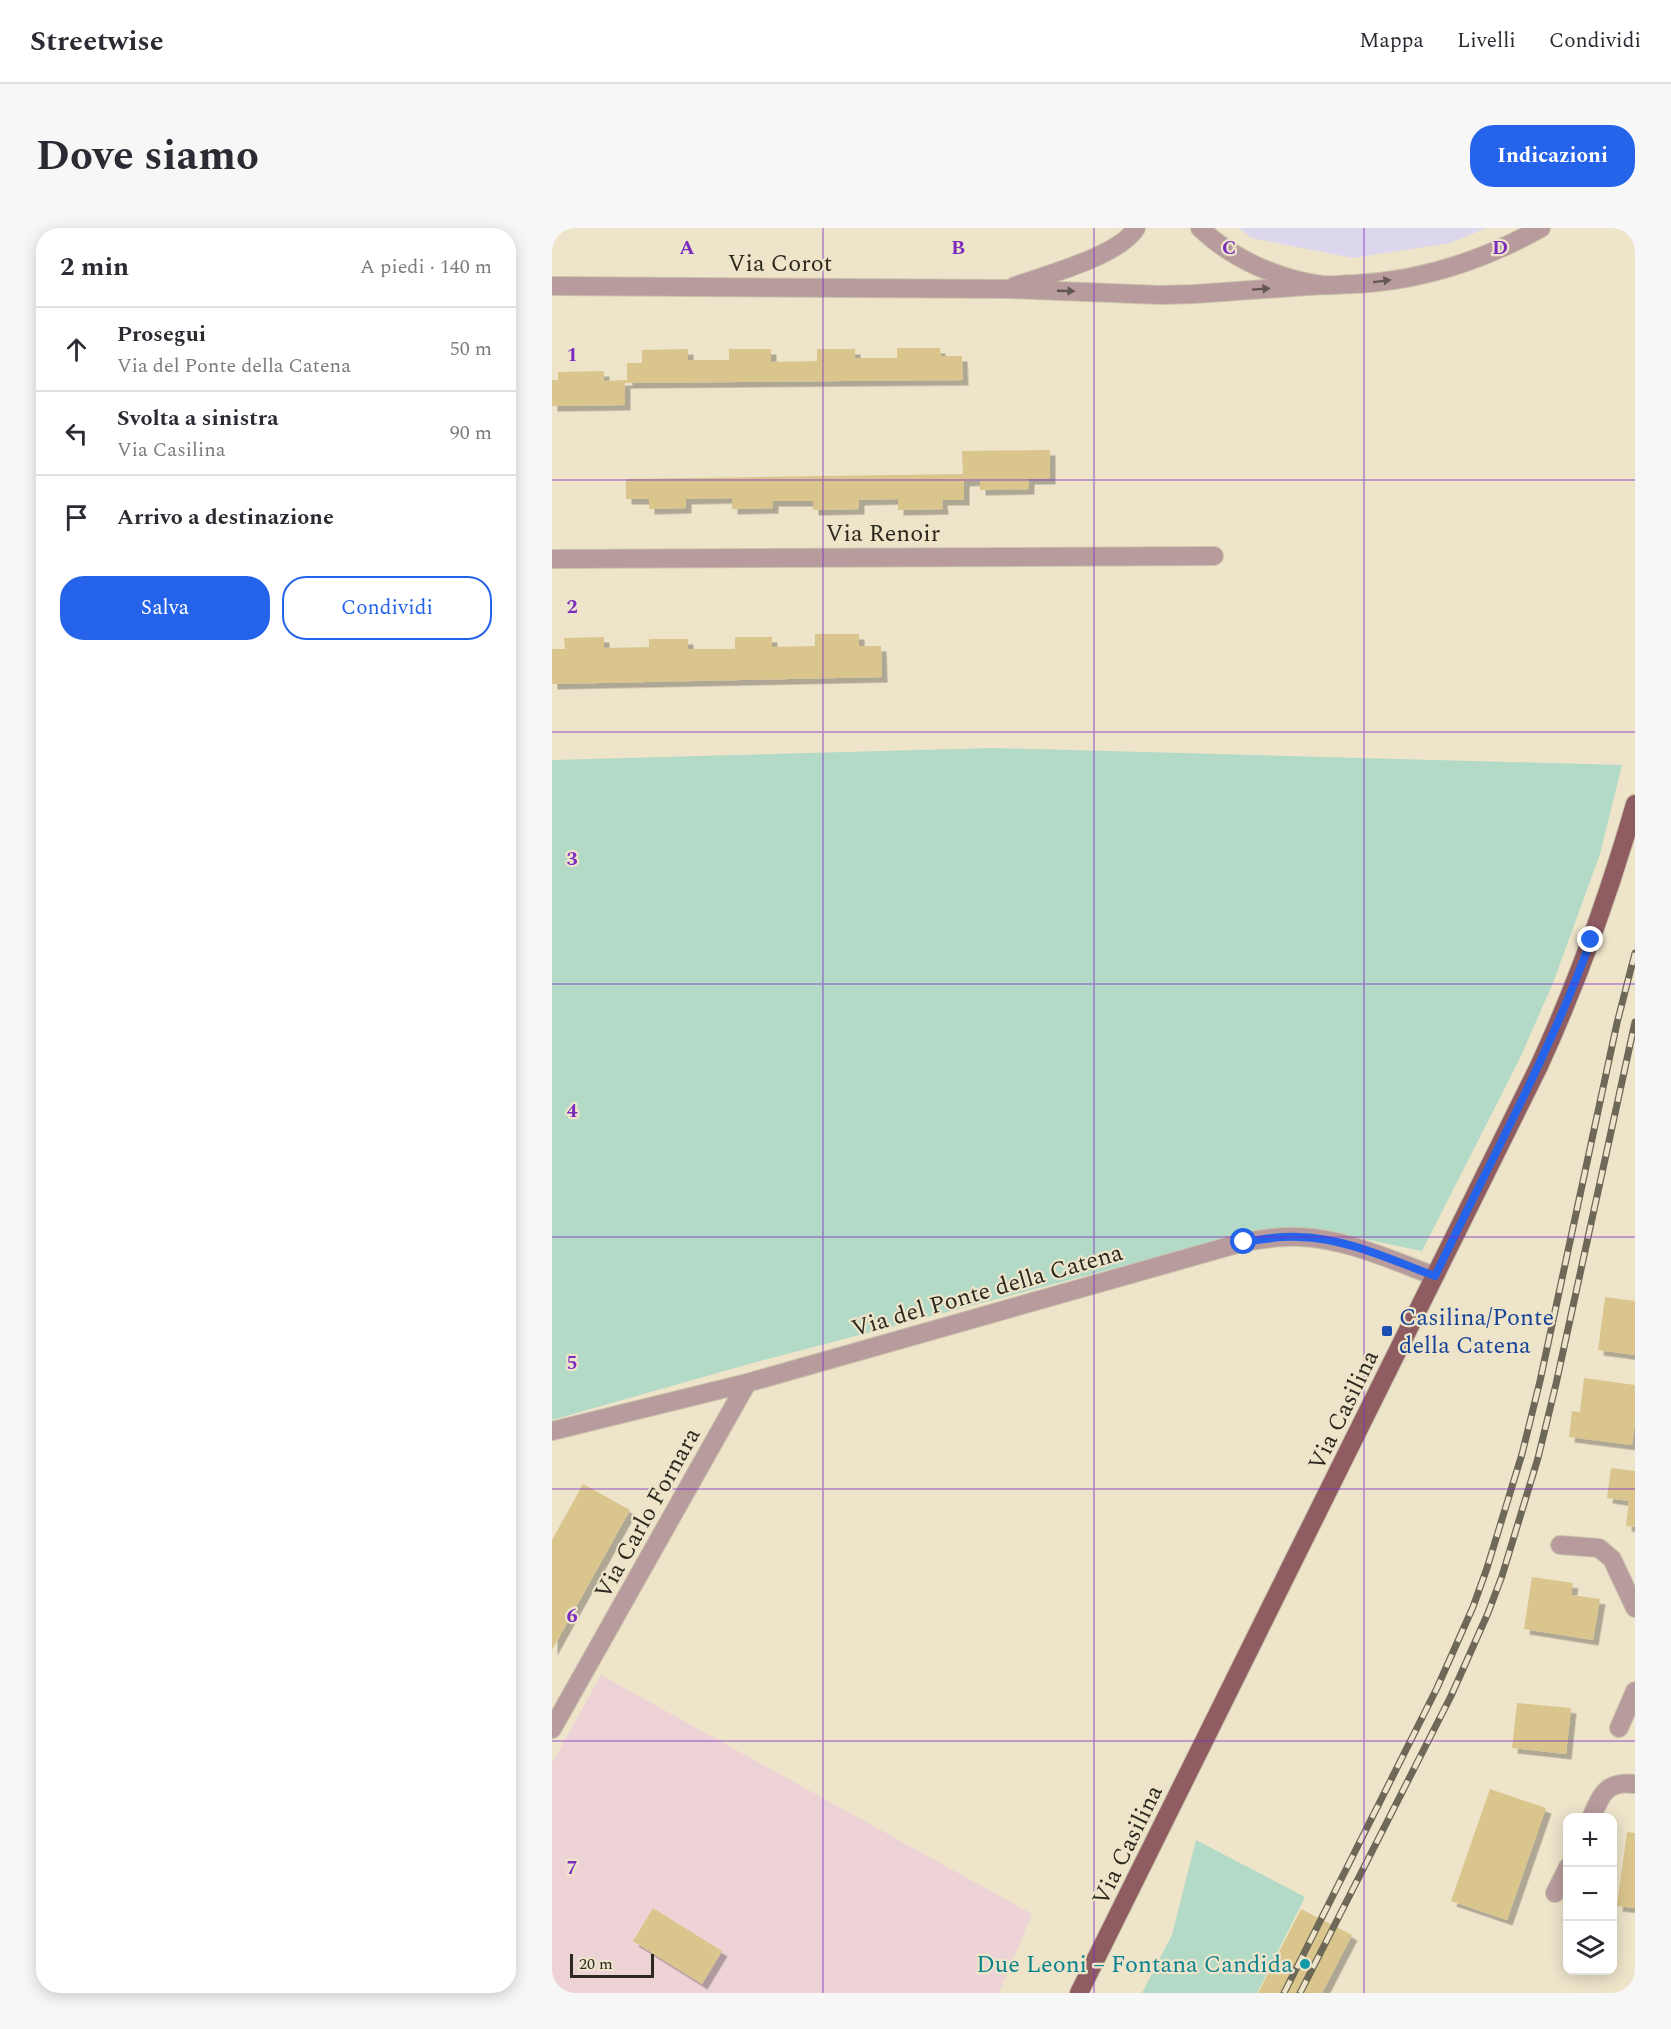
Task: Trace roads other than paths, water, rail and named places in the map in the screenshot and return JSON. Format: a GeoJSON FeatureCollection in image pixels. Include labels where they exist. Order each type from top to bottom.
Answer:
{"type":"FeatureCollection","features":[{"type":"Feature","properties":{"kind":"main road","name":"Via Casilina"},"geometry":{"type":"LineString","coordinates":[[1079,1993],[1539,1066],[1572,991],[1604,905],[1635,804]]}},
{"type":"Feature","properties":{"kind":"street","name":"Via Corot"},"geometry":{"type":"LineString","coordinates":[[1008,289],[1112,250],[1128,239],[1136,228]]}},
{"type":"Feature","properties":{"kind":"street"},"geometry":{"type":"LineString","coordinates":[[1200,228],[1217,243],[1251,263],[1276,273],[1323,285]]}},
{"type":"Feature","properties":{"kind":"street","name":"Via Corot"},"geometry":{"type":"LineString","coordinates":[[552,286],[1008,289],[1161,295],[1382,281],[1439,270],[1498,249],[1541,228]]}},
{"type":"Feature","properties":{"kind":"street","name":"Via Renoir"},"geometry":{"type":"LineString","coordinates":[[552,559],[1214,556]]}},
{"type":"Feature","properties":{"kind":"street","name":"Via del Ponte della Catena"},"geometry":{"type":"LineString","coordinates":[[552,1431],[747,1383],[1232,1245],[1257,1240],[1299,1237],[1327,1240],[1358,1248],[1435,1276]]}},
{"type":"Feature","properties":{"kind":"street","name":"Via Carlo Fornara"},"geometry":{"type":"LineString","coordinates":[[552,1729],[747,1383]]}},
{"type":"Feature","properties":{"kind":"street"},"geometry":{"type":"LineString","coordinates":[[1560,1545],[1599,1548],[1612,1559],[1635,1608]]}},
{"type":"Feature","properties":{"kind":"street"},"geometry":{"type":"LineString","coordinates":[[1619,1728],[1635,1691]]}},
{"type":"Feature","properties":{"kind":"street"},"geometry":{"type":"LineString","coordinates":[[1593,1813],[1602,1793],[1620,1784],[1635,1784]]}},
{"type":"Feature","properties":{"kind":"street"},"geometry":{"type":"LineString","coordinates":[[1555,1893],[1568,1867]]}},
{"type":"Feature","properties":{"kind":"railway"},"geometry":{"type":"LineString","coordinates":[[1284,1993],[1437,1688],[1473,1607],[1487,1568],[1522,1454],[1540,1381],[1617,1023],[1635,953]]}},
{"type":"Feature","properties":{"kind":"railway"},"geometry":{"type":"LineString","coordinates":[[1300,1993],[1451,1696],[1502,1576],[1538,1458],[1556,1384],[1635,1022]]}},
{"type":"Feature","properties":{"kind":"place","name":"Casilina/Ponte della Catena"},"geometry":{"type":"Point","coordinates":[1387,1331]}},
{"type":"Feature","properties":{"kind":"place","name":"Due Leoni – Fontana Candida"},"geometry":{"type":"Point","coordinates":[1305,1964]}}]}
